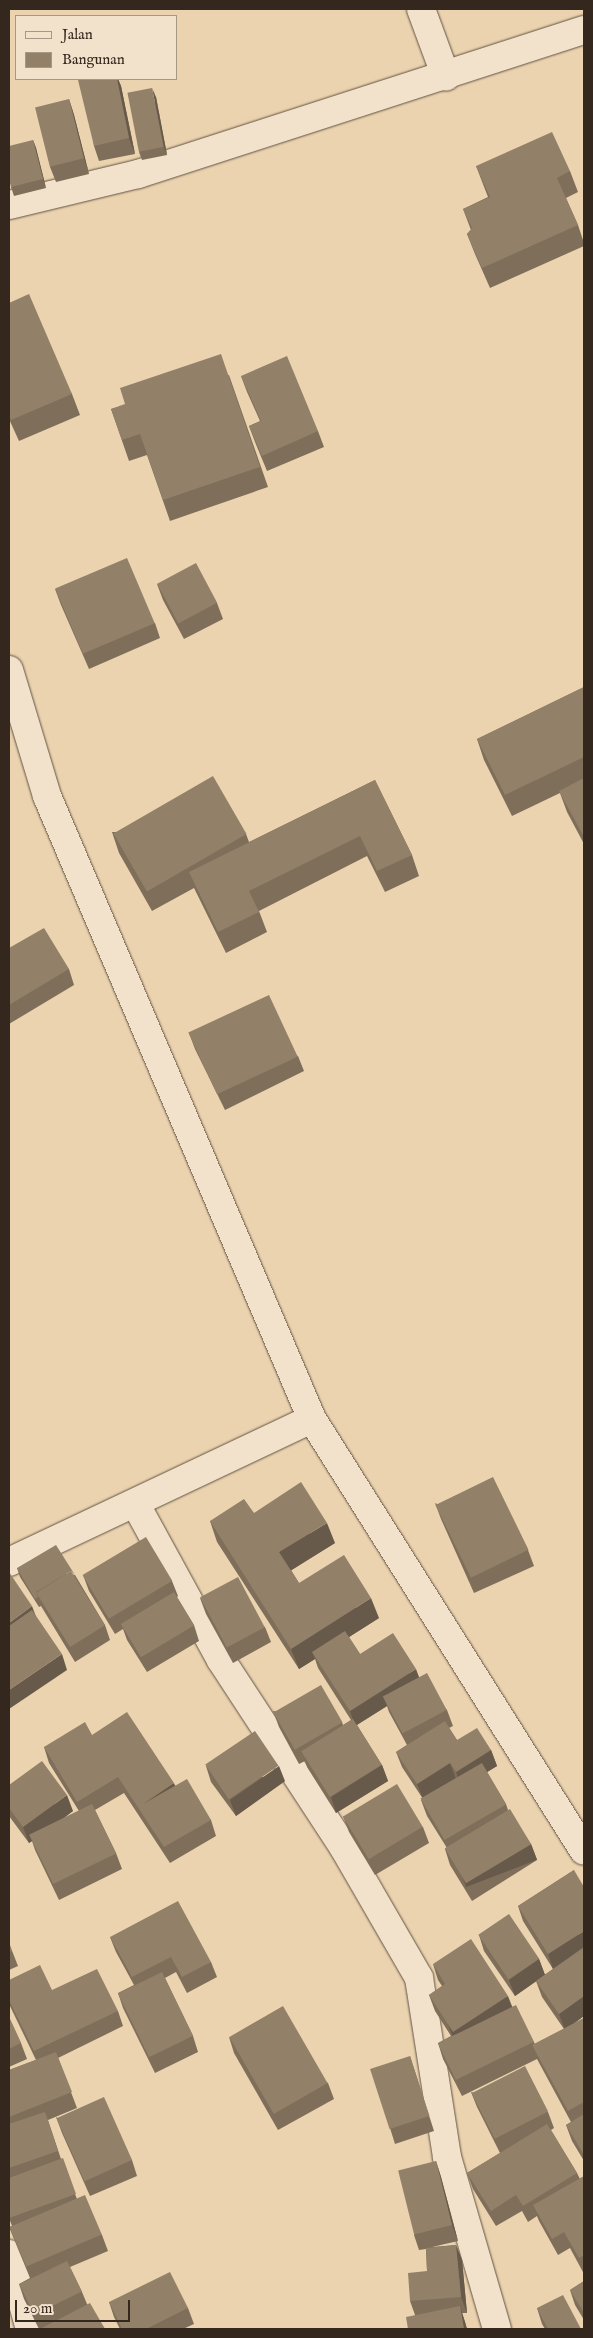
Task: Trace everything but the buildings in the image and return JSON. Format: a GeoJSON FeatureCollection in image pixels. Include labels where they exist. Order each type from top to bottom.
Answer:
{"type":"FeatureCollection","features":[{"type":"Feature","properties":{"kind":"street"},"geometry":{"type":"LineString","coordinates":[[421,9],[446,77]]}},
{"type":"Feature","properties":{"kind":"street"},"geometry":{"type":"LineString","coordinates":[[9,205],[86,189],[446,77],[584,30]]}},
{"type":"Feature","properties":{"kind":"street"},"geometry":{"type":"LineString","coordinates":[[9,670],[46,796],[312,1419],[584,1850]]}},
{"type":"Feature","properties":{"kind":"street"},"geometry":{"type":"LineString","coordinates":[[9,1562],[312,1419]]}},
{"type":"Feature","properties":{"kind":"street"},"geometry":{"type":"LineString","coordinates":[[135,1503],[221,1660],[344,1848],[419,1978],[447,2157],[497,2329]]}},
{"type":"Feature","properties":{"kind":"street"},"geometry":{"type":"LineString","coordinates":[[9,2254],[30,2329]]}}]}
